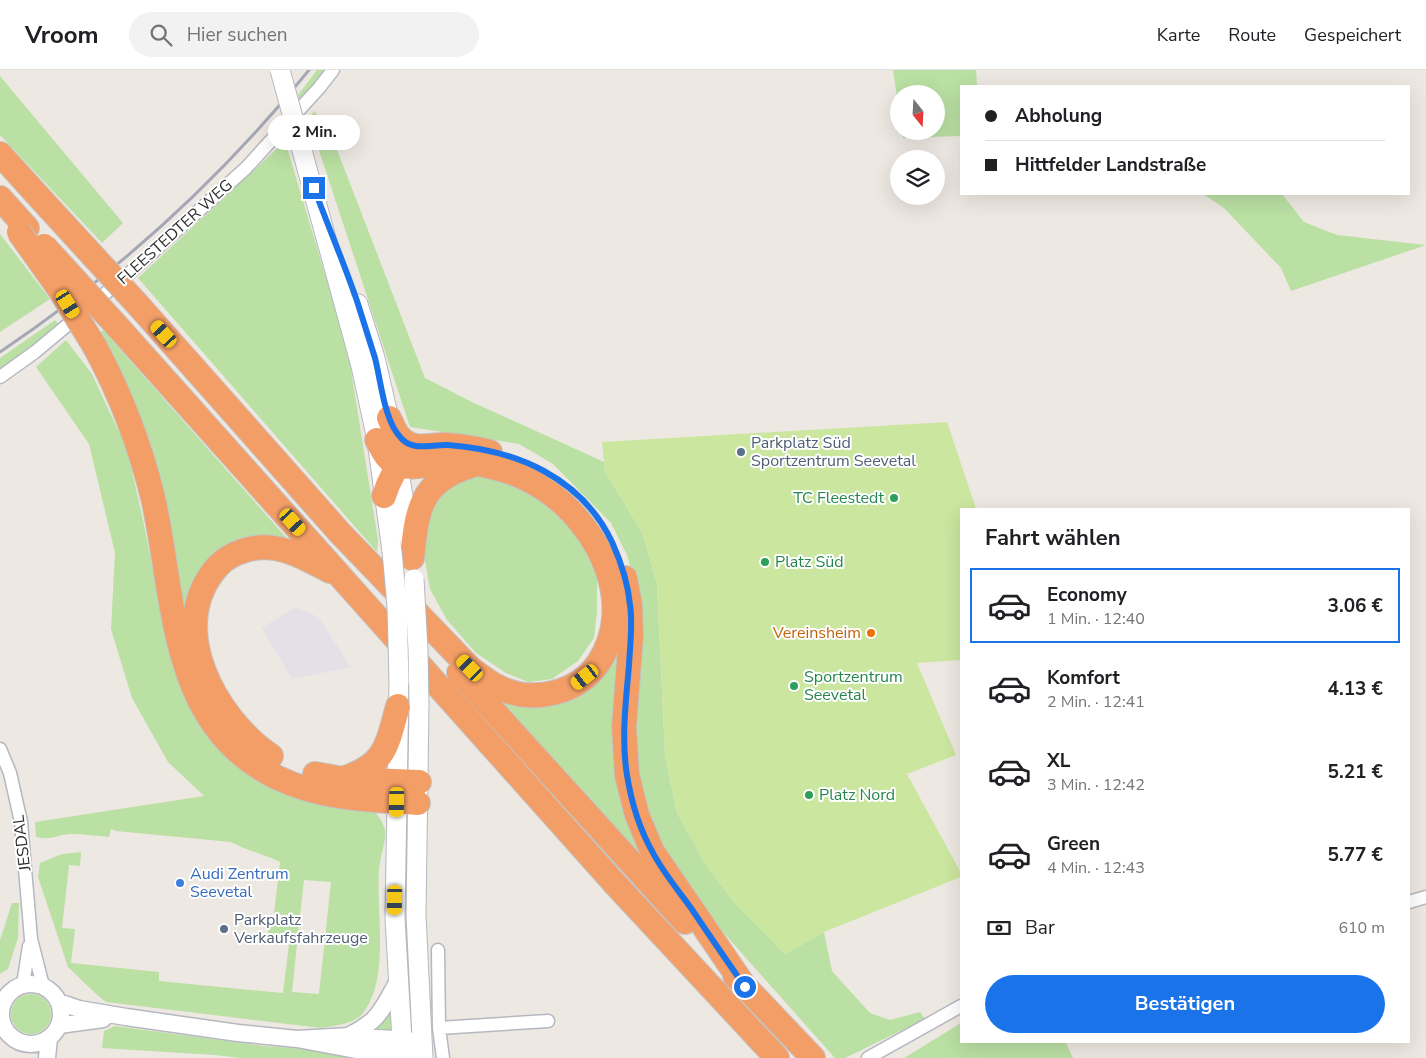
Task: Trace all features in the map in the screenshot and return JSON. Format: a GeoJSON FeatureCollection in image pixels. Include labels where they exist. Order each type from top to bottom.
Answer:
{"type":"FeatureCollection","features":[{"type":"Feature","properties":{"kind":"highway"},"geometry":{"type":"LineString","coordinates":[[0,154],[139,306],[340,533],[428,638],[745,987],[813,1058]]}},
{"type":"Feature","properties":{"kind":"highway"},"geometry":{"type":"LineString","coordinates":[[0,198],[23,230],[95,347],[114,383],[131,424],[153,500],[179,646],[193,689],[220,734],[254,764],[277,778],[304,789],[321,792],[408,792]]}},
{"type":"Feature","properties":{"kind":"highway"},"geometry":{"type":"LineString","coordinates":[[0,205],[116,325],[616,885],[778,1058]]}},
{"type":"Feature","properties":{"kind":"highway"},"geometry":{"type":"LineString","coordinates":[[389,418],[396,433],[403,441],[409,444],[420,447],[444,445],[473,447],[508,456],[538,467],[562,481],[582,500],[612,540],[624,571],[630,605],[631,636],[624,726],[627,775],[636,815],[652,851],[745,987]]}},
{"type":"Feature","properties":{"kind":"highway"},"geometry":{"type":"LineString","coordinates":[[340,533],[470,668],[499,688],[528,696],[545,695],[561,691],[576,684],[594,670],[605,652],[613,629],[614,601],[609,576],[600,553],[586,529],[566,506],[547,491],[506,470],[477,464],[398,465],[383,453],[377,440]]}},
{"type":"Feature","properties":{"kind":"highway"},"geometry":{"type":"LineString","coordinates":[[384,496],[389,480],[398,465],[420,447]]}},
{"type":"Feature","properties":{"kind":"highway"},"geometry":{"type":"LineString","coordinates":[[406,562],[417,517],[435,484],[446,476],[477,464]]}},
{"type":"Feature","properties":{"kind":"highway"},"geometry":{"type":"LineString","coordinates":[[341,576],[292,552],[272,547],[254,548],[237,553],[221,563],[208,577],[200,594],[196,612],[196,631],[200,658],[211,688],[237,727],[252,742],[283,763],[302,771],[408,792]]}},
{"type":"Feature","properties":{"kind":"highway"},"geometry":{"type":"LineString","coordinates":[[343,779],[360,773],[374,764],[409,705]]}},
{"type":"Feature","properties":{"kind":"main road"},"geometry":{"type":"LineString","coordinates":[[280,70],[352,329],[377,440],[384,496],[406,562],[397,607],[398,682],[409,705]]}},
{"type":"Feature","properties":{"kind":"main road"},"geometry":{"type":"LineString","coordinates":[[307,170],[356,297],[375,358],[398,465],[406,562],[418,649],[409,705],[408,792],[422,1052]]}},
{"type":"Feature","properties":{"kind":"main road"},"geometry":{"type":"LineString","coordinates":[[402,1050],[395,918],[408,792]]}},
{"type":"Feature","properties":{"kind":"street","name":"FLEESTEDTER WEG"},"geometry":{"type":"LineString","coordinates":[[0,377],[34,352],[125,278],[246,168],[319,88],[332,70]]}},
{"type":"Feature","properties":{"kind":"street","name":"JESDAL"},"geometry":{"type":"LineString","coordinates":[[0,749],[10,773],[21,822],[30,938],[43,986]]}},
{"type":"Feature","properties":{"kind":"street"},"geometry":{"type":"LineString","coordinates":[[1410,902],[1426,897]]}},
{"type":"Feature","properties":{"kind":"street","name":"JESDAL"},"geometry":{"type":"LineString","coordinates":[[11,990],[30,938]]}},
{"type":"Feature","properties":{"kind":"street"},"geometry":{"type":"LineString","coordinates":[[438,950],[439,1028],[443,1058]]}},
{"type":"Feature","properties":{"kind":"street"},"geometry":{"type":"LineString","coordinates":[[348,1036],[362,1029],[378,1017],[398,981]]}},
{"type":"Feature","properties":{"kind":"street"},"geometry":{"type":"LineString","coordinates":[[47,1058],[54,1032],[61,1009],[58,1002],[50,990],[43,986],[34,984],[11,990],[2,1005],[1,1018],[7,1032],[14,1039],[23,1043],[41,1042],[54,1032],[80,1021],[126,1017]]}},
{"type":"Feature","properties":{"kind":"street"},"geometry":{"type":"LineString","coordinates":[[58,1002],[79,1009],[126,1017],[238,1033],[297,1038],[378,1054],[402,1050],[409,1040],[422,1052]]}},
{"type":"Feature","properties":{"kind":"street"},"geometry":{"type":"LineString","coordinates":[[872,1056],[960,1007]]}},
{"type":"Feature","properties":{"kind":"street"},"geometry":{"type":"LineString","coordinates":[[439,1028],[548,1020]]}},
{"type":"Feature","properties":{"kind":"street"},"geometry":{"type":"LineString","coordinates":[[297,1038],[348,1036],[402,1050]]}},
{"type":"Feature","properties":{"kind":"street"},"geometry":{"type":"LineString","coordinates":[[23,1043],[33,1058]]}},
{"type":"Feature","properties":{"kind":"shaded area"},"geometry":{"type":"Polygon","coordinates":[[[296,607],[318,617],[351,667],[292,679],[262,628],[296,607]]]}},
{"type":"Feature","properties":{"kind":"green space"},"geometry":{"type":"Polygon","coordinates":[[[317,70],[328,70],[301,104],[298,95],[317,70]]]}},
{"type":"Feature","properties":{"kind":"green space"},"geometry":{"type":"Polygon","coordinates":[[[893,70],[976,70],[977,85],[960,85],[960,136],[945,137],[945,85],[895,85],[893,70]]]}},
{"type":"Feature","properties":{"kind":"green space"},"geometry":{"type":"Polygon","coordinates":[[[0,76],[123,223],[102,243],[0,135],[0,76]]]}},
{"type":"Feature","properties":{"kind":"green space"},"geometry":{"type":"Polygon","coordinates":[[[314,111],[331,134],[425,378],[472,402],[604,462],[605,472],[642,532],[657,584],[665,755],[677,813],[707,867],[734,902],[785,954],[824,932],[832,971],[870,1013],[890,1020],[920,1012],[925,1019],[845,1058],[835,1058],[682,886],[650,827],[632,758],[638,596],[627,555],[611,523],[553,464],[519,444],[410,427],[309,120],[314,111]]]}},
{"type":"Feature","properties":{"kind":"green space"},"geometry":{"type":"Polygon","coordinates":[[[285,141],[348,351],[378,540],[377,552],[138,278],[285,141]]]}},
{"type":"Feature","properties":{"kind":"green space"},"geometry":{"type":"Polygon","coordinates":[[[1204,195],[1283,195],[1304,222],[1337,235],[1426,245],[1291,291],[1281,268],[1224,208],[1204,195]]]}},
{"type":"Feature","properties":{"kind":"green space"},"geometry":{"type":"Polygon","coordinates":[[[0,234],[50,299],[0,332],[0,234]]]}},
{"type":"Feature","properties":{"kind":"green space"},"geometry":{"type":"Polygon","coordinates":[[[55,320],[58,324],[0,372],[0,358],[55,320]]]}},
{"type":"Feature","properties":{"kind":"green space"},"geometry":{"type":"Polygon","coordinates":[[[103,330],[292,544],[247,541],[183,630],[97,335],[103,330]]]}},
{"type":"Feature","properties":{"kind":"green space"},"geometry":{"type":"Polygon","coordinates":[[[66,340],[92,374],[127,449],[172,666],[203,727],[252,777],[291,797],[371,808],[383,823],[385,834],[379,871],[379,964],[371,999],[363,1013],[355,1020],[321,1028],[106,1002],[68,967],[38,877],[40,863],[62,854],[81,852],[80,866],[69,865],[62,928],[75,929],[71,963],[159,972],[159,981],[283,993],[290,936],[268,933],[269,926],[271,922],[299,924],[292,992],[319,994],[331,882],[304,880],[300,916],[274,914],[280,862],[231,842],[111,829],[109,837],[67,834],[51,838],[36,837],[35,822],[204,796],[168,762],[132,698],[111,629],[115,553],[89,444],[36,367],[66,340]]]}},
{"type":"Feature","properties":{"kind":"green space","name":"Sportzentrum Seevetal"},"geometry":{"type":"Polygon","coordinates":[[[947,422],[976,508],[960,508],[960,660],[917,663],[956,755],[907,774],[960,871],[960,877],[824,932],[785,954],[734,902],[707,867],[677,813],[665,755],[657,584],[642,532],[605,472],[602,442],[947,422]]]}},
{"type":"Feature","properties":{"kind":"green space"},"geometry":{"type":"Polygon","coordinates":[[[482,472],[510,481],[545,505],[575,532],[597,576],[597,612],[594,638],[578,661],[552,679],[528,682],[506,673],[476,653],[447,620],[430,589],[423,549],[435,493],[482,472]]]}},
{"type":"Feature","properties":{"kind":"green space"},"geometry":{"type":"Polygon","coordinates":[[[620,644],[613,723],[614,764],[617,784],[626,811],[659,877],[491,690],[528,704],[620,644]]]}},
{"type":"Feature","properties":{"kind":"green space"},"geometry":{"type":"Polygon","coordinates":[[[12,903],[19,903],[18,938],[8,969],[0,974],[0,940],[12,903]]]}},
{"type":"Feature","properties":{"kind":"green space"},"geometry":{"type":"Polygon","coordinates":[[[31,994],[45,1000],[51,1014],[45,1028],[31,1034],[17,1028],[11,1014],[17,1000],[31,994]]]}},
{"type":"Feature","properties":{"kind":"green space"},"geometry":{"type":"Polygon","coordinates":[[[390,1002],[392,1034],[368,1031],[390,1002]]]}},
{"type":"Feature","properties":{"kind":"green space"},"geometry":{"type":"Polygon","coordinates":[[[960,1024],[960,1043],[1066,1043],[1073,1058],[904,1058],[960,1024]]]}},
{"type":"Feature","properties":{"kind":"green space"},"geometry":{"type":"Polygon","coordinates":[[[115,1026],[263,1046],[308,1049],[357,1058],[240,1058],[102,1048],[104,1031],[115,1026]]]}},
{"type":"Feature","properties":{"kind":"railway"},"geometry":{"type":"LineString","coordinates":[[0,352],[85,290],[165,223],[240,149],[309,70]]}},
{"type":"Feature","properties":{"kind":"place","name":"Parkplatz Süd Sportzentrum Seevetal"},"geometry":{"type":"Point","coordinates":[741,452]}},
{"type":"Feature","properties":{"kind":"place","name":"TC Fleestedt"},"geometry":{"type":"Point","coordinates":[894,498]}},
{"type":"Feature","properties":{"kind":"place","name":"Platz Süd"},"geometry":{"type":"Point","coordinates":[765,562]}},
{"type":"Feature","properties":{"kind":"place","name":"Vereinsheim"},"geometry":{"type":"Point","coordinates":[871,633]}},
{"type":"Feature","properties":{"kind":"place","name":"Sportzentrum Seevetal"},"geometry":{"type":"Point","coordinates":[794,686]}},
{"type":"Feature","properties":{"kind":"place","name":"Platz Nord"},"geometry":{"type":"Point","coordinates":[809,795]}},
{"type":"Feature","properties":{"kind":"place","name":"Audi Zentrum Seevetal"},"geometry":{"type":"Point","coordinates":[180,883]}},
{"type":"Feature","properties":{"kind":"place","name":"Parkplatz Verkaufsfahrzeuge"},"geometry":{"type":"Point","coordinates":[224,929]}},
{"type":"Feature","properties":{"kind":"route"},"geometry":{"type":"LineString","coordinates":[[314,188],[356,297],[375,358],[389,418],[396,433],[403,441],[420,447],[444,445],[473,447],[508,456],[538,467],[562,481],[582,500],[612,540],[624,571],[630,605],[631,636],[624,726],[627,775],[636,815],[652,851],[745,987]]}}]}
